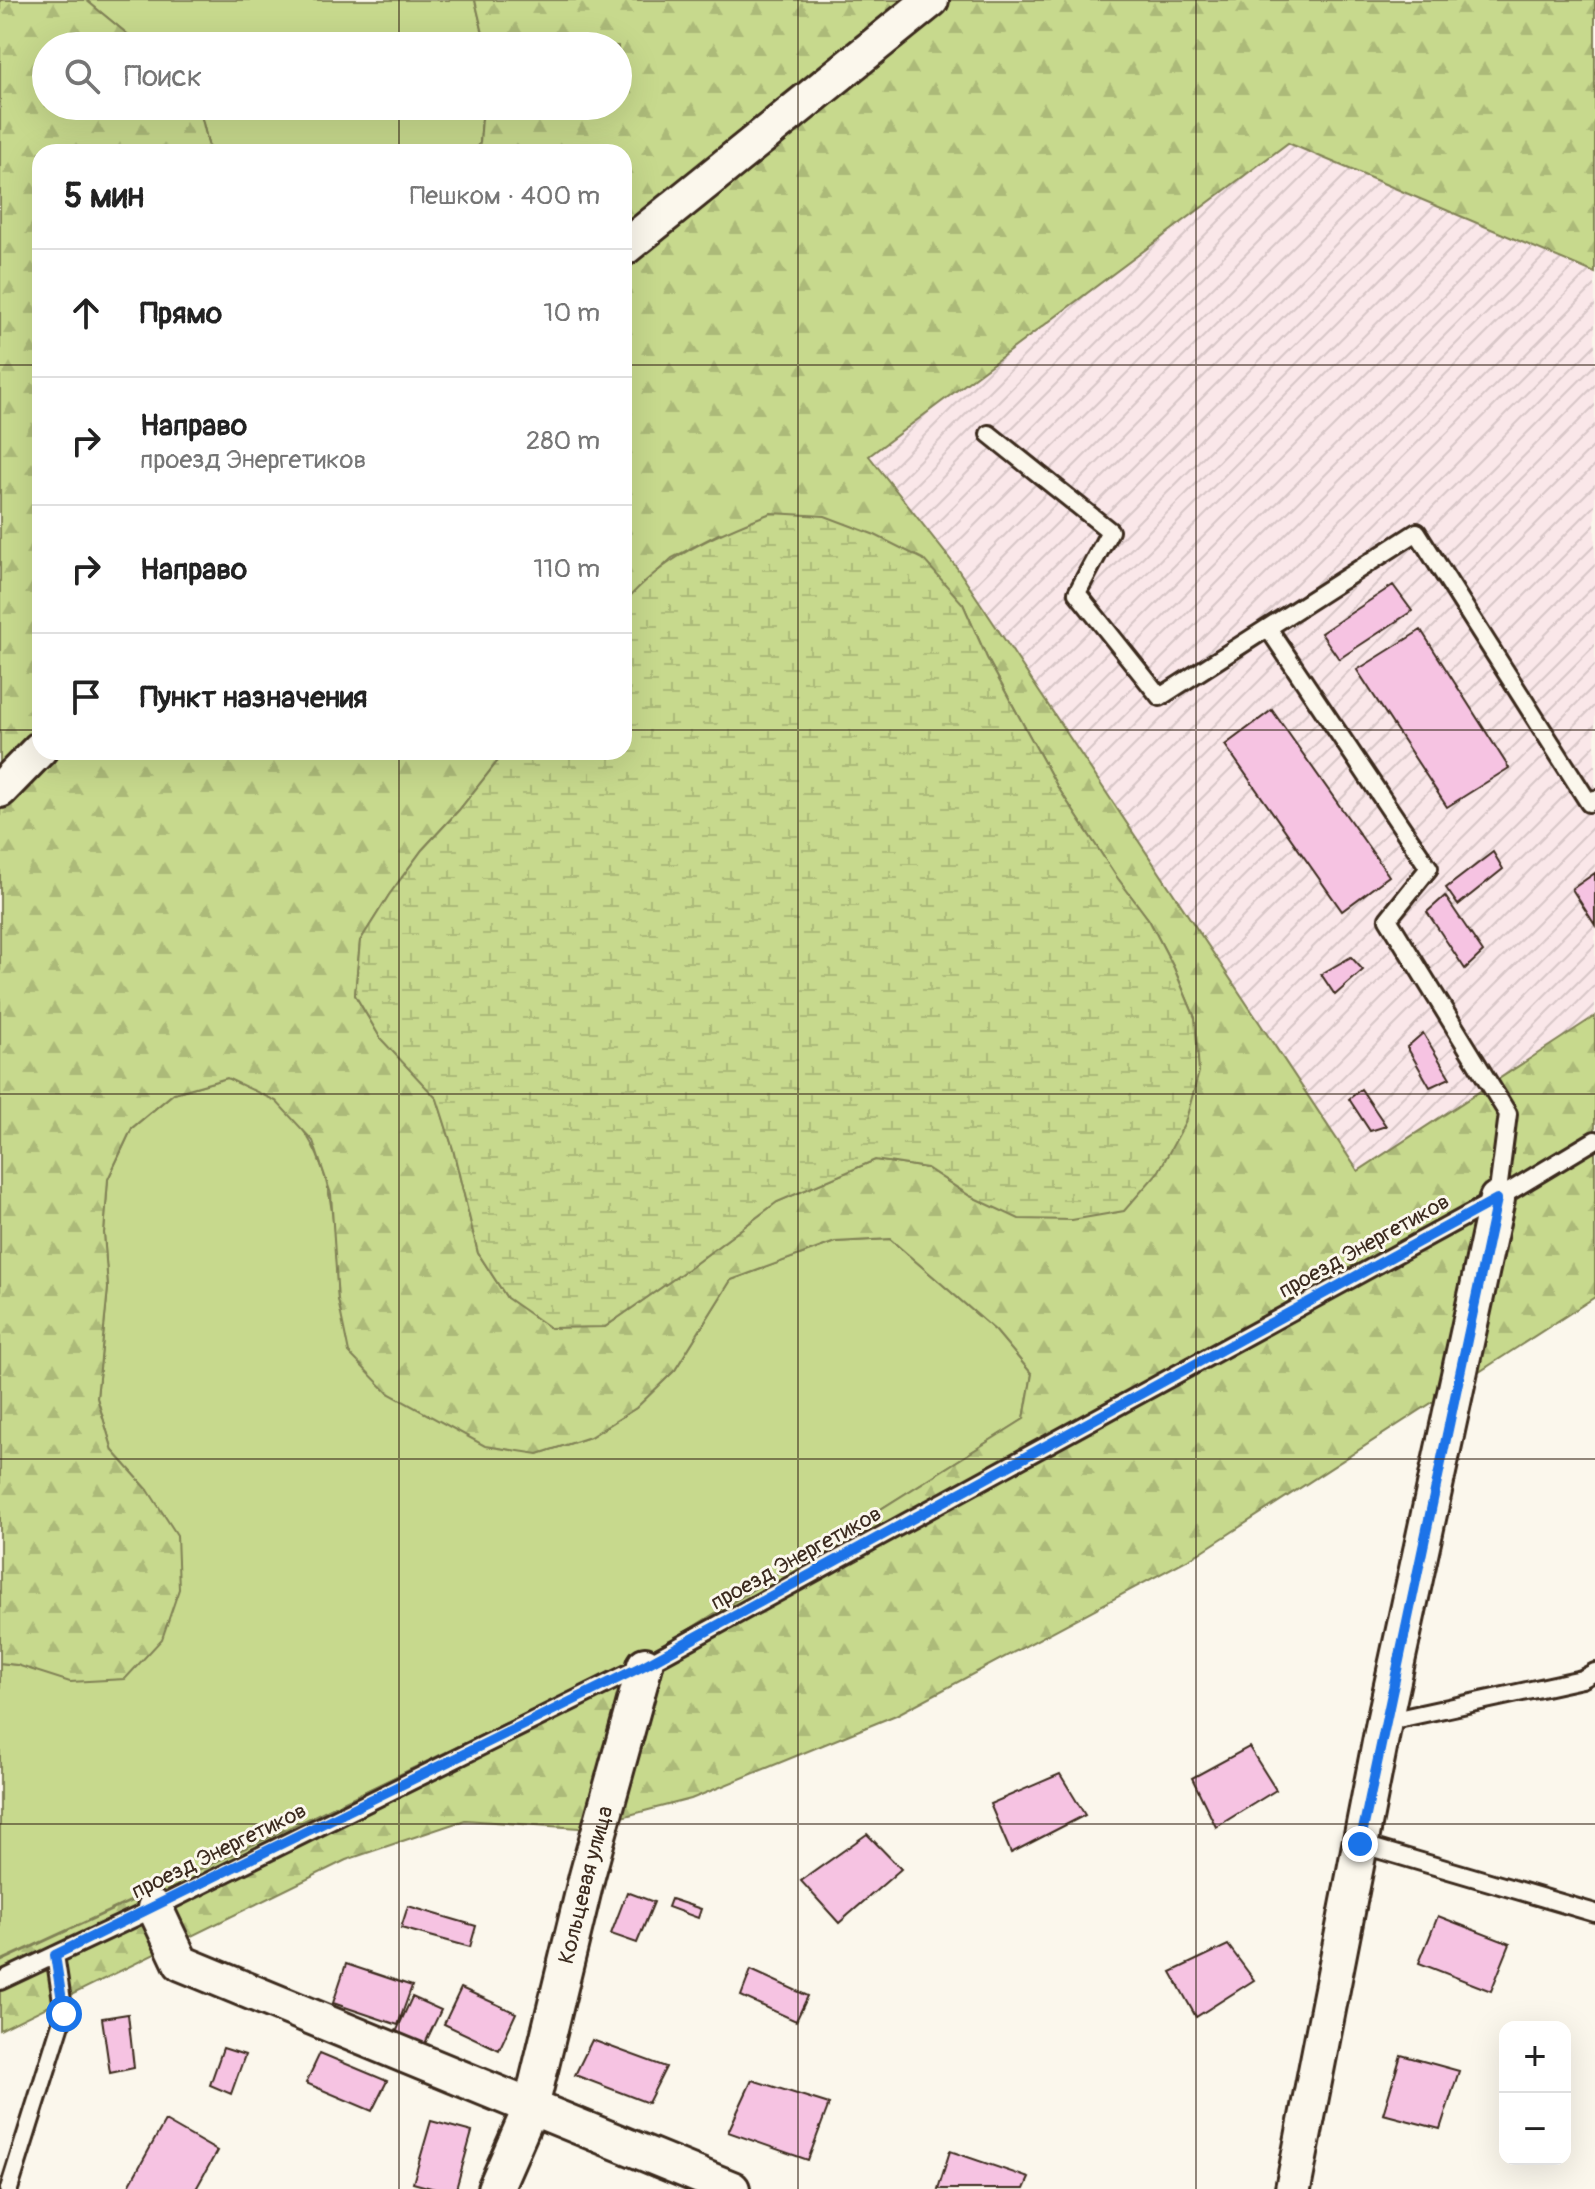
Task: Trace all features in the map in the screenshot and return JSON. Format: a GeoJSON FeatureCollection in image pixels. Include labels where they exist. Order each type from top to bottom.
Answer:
{"type":"FeatureCollection","features":[{"type":"Feature","properties":{"kind":"street"},"geometry":{"type":"LineString","coordinates":[[632,242],[931,0]]}},
{"type":"Feature","properties":{"kind":"street"},"geometry":{"type":"LineString","coordinates":[[0,790],[32,757]]}},
{"type":"Feature","properties":{"kind":"street"},"geometry":{"type":"LineString","coordinates":[[1293,2189],[1384,1722],[1497,1199]]}},
{"type":"Feature","properties":{"kind":"street","name":"Кольцевая улица"},"geometry":{"type":"LineString","coordinates":[[495,2189],[531,2107],[587,1876],[645,1665]]}},
{"type":"Feature","properties":{"kind":"street"},"geometry":{"type":"LineString","coordinates":[[155,1908],[181,1963],[732,2189]]}},
{"type":"Feature","properties":{"kind":"lane"},"geometry":{"type":"LineString","coordinates":[[989,434],[1110,531],[1077,593],[1160,697],[1417,532],[1589,803],[1595,799]]}},
{"type":"Feature","properties":{"kind":"lane"},"geometry":{"type":"LineString","coordinates":[[1268,628],[1429,868],[1388,919],[1508,1114],[1497,1199]]}},
{"type":"Feature","properties":{"kind":"lane","name":"проезд Энергетиков"},"geometry":{"type":"LineString","coordinates":[[0,1981],[155,1908],[645,1665],[1497,1199],[1595,1140]]}},
{"type":"Feature","properties":{"kind":"lane"},"geometry":{"type":"LineString","coordinates":[[1384,1722],[1582,1679],[1595,1672]]}},
{"type":"Feature","properties":{"kind":"lane"},"geometry":{"type":"LineString","coordinates":[[1360,1844],[1595,1913]]}},
{"type":"Feature","properties":{"kind":"lane"},"geometry":{"type":"LineString","coordinates":[[9,2189],[64,2014],[55,1955]]}},
{"type":"Feature","properties":{"kind":"shaded area"},"geometry":{"type":"Polygon","coordinates":[[[1288,143],[1595,273],[1595,1016],[1358,1172],[957,568],[869,456],[1288,143]]]}},
{"type":"Feature","properties":{"kind":"green space"},"geometry":{"type":"Polygon","coordinates":[[[0,0],[86,0],[125,32],[32,32],[32,120],[202,120],[208,144],[32,144],[32,760],[499,760],[422,850],[360,941],[355,995],[381,1039],[437,1098],[453,1149],[478,1253],[507,1298],[605,1327],[777,1202],[875,1160],[927,1168],[970,1196],[1195,1018],[1149,920],[1057,786],[987,658],[963,604],[720,533],[672,558],[632,596],[632,144],[479,144],[482,120],[632,120],[632,32],[483,32],[475,0],[1595,0],[1595,273],[1288,143],[869,456],[957,568],[1358,1171],[1595,1016],[1595,1297],[1198,1554],[896,1715],[691,1799],[579,1828],[465,1820],[346,1860],[0,2030],[0,1962],[304,1821],[655,1651],[1024,1419],[1032,1374],[996,1331],[890,1239],[835,1242],[731,1280],[675,1370],[636,1408],[590,1437],[538,1454],[485,1446],[388,1393],[349,1353],[338,1300],[331,1194],[313,1141],[276,1101],[227,1078],[174,1093],[132,1128],[108,1179],[104,1233],[108,1288],[97,1398],[113,1451],[148,1490],[177,1535],[179,1589],[162,1639],[125,1679],[70,1682],[17,1665],[0,1663],[0,0]]]}},
{"type":"Feature","properties":{"kind":"green space"},"geometry":{"type":"Polygon","coordinates":[[[86,0],[475,0],[483,32],[125,32],[86,0]]]}},
{"type":"Feature","properties":{"kind":"green space"},"geometry":{"type":"Polygon","coordinates":[[[202,120],[482,120],[479,144],[208,144],[202,120]]]}},
{"type":"Feature","properties":{"kind":"green space"},"geometry":{"type":"Polygon","coordinates":[[[771,513],[825,516],[875,535],[923,559],[963,604],[987,658],[1057,786],[1149,920],[1174,968],[1195,1018],[1199,1072],[1185,1123],[1159,1171],[1124,1211],[1072,1220],[1019,1219],[970,1196],[927,1168],[875,1160],[777,1202],[605,1327],[550,1328],[507,1298],[478,1253],[453,1149],[437,1099],[381,1039],[355,995],[360,941],[422,850],[499,760],[632,760],[632,594],[673,560],[730,529],[771,513]]]}},
{"type":"Feature","properties":{"kind":"green space"},"geometry":{"type":"Polygon","coordinates":[[[227,1078],[272,1098],[297,1122],[312,1144],[329,1193],[338,1300],[538,1454],[590,1437],[636,1408],[675,1370],[731,1280],[835,1242],[890,1239],[996,1331],[1032,1374],[1024,1419],[655,1651],[304,1821],[0,1961],[0,1663],[17,1665],[148,1490],[113,1451],[97,1398],[108,1288],[104,1233],[108,1179],[132,1128],[174,1093],[227,1078]]]}},
{"type":"Feature","properties":{"kind":"building"},"geometry":{"type":"Polygon","coordinates":[[[1393,585],[1412,611],[1339,659],[1321,633],[1393,585]]]}},
{"type":"Feature","properties":{"kind":"building"},"geometry":{"type":"Polygon","coordinates":[[[1421,630],[1509,768],[1447,807],[1357,670],[1421,630]]]}},
{"type":"Feature","properties":{"kind":"building"},"geometry":{"type":"Polygon","coordinates":[[[1272,710],[1389,876],[1342,911],[1225,745],[1272,710]]]}},
{"type":"Feature","properties":{"kind":"building"},"geometry":{"type":"Polygon","coordinates":[[[1493,852],[1503,869],[1458,905],[1446,888],[1493,852]]]}},
{"type":"Feature","properties":{"kind":"building"},"geometry":{"type":"Polygon","coordinates":[[[1595,873],[1595,925],[1572,889],[1595,873]]]}},
{"type":"Feature","properties":{"kind":"building"},"geometry":{"type":"Polygon","coordinates":[[[1445,896],[1483,952],[1465,969],[1427,912],[1445,896]]]}},
{"type":"Feature","properties":{"kind":"building"},"geometry":{"type":"Polygon","coordinates":[[[1351,957],[1363,970],[1335,995],[1321,974],[1351,957]]]}},
{"type":"Feature","properties":{"kind":"building"},"geometry":{"type":"Polygon","coordinates":[[[1423,1033],[1450,1078],[1430,1087],[1407,1047],[1423,1033]]]}},
{"type":"Feature","properties":{"kind":"building"},"geometry":{"type":"Polygon","coordinates":[[[1361,1089],[1386,1126],[1370,1131],[1349,1099],[1361,1089]]]}},
{"type":"Feature","properties":{"kind":"building"},"geometry":{"type":"Polygon","coordinates":[[[1249,1747],[1276,1790],[1216,1827],[1192,1778],[1249,1747]]]}},
{"type":"Feature","properties":{"kind":"building"},"geometry":{"type":"Polygon","coordinates":[[[1060,1774],[1085,1815],[1011,1853],[990,1804],[1060,1774]]]}},
{"type":"Feature","properties":{"kind":"building"},"geometry":{"type":"Polygon","coordinates":[[[867,1834],[901,1869],[839,1923],[801,1881],[867,1834]]]}},
{"type":"Feature","properties":{"kind":"building"},"geometry":{"type":"Polygon","coordinates":[[[627,1892],[654,1902],[637,1943],[611,1934],[627,1892]]]}},
{"type":"Feature","properties":{"kind":"building"},"geometry":{"type":"Polygon","coordinates":[[[671,1899],[701,1909],[698,1918],[668,1907],[671,1899]]]}},
{"type":"Feature","properties":{"kind":"building"},"geometry":{"type":"Polygon","coordinates":[[[408,1906],[476,1926],[470,1947],[401,1928],[408,1906]]]}},
{"type":"Feature","properties":{"kind":"building"},"geometry":{"type":"Polygon","coordinates":[[[1438,1916],[1510,1944],[1491,1991],[1419,1963],[1438,1916]]]}},
{"type":"Feature","properties":{"kind":"building"},"geometry":{"type":"Polygon","coordinates":[[[1228,1945],[1254,1980],[1196,2017],[1171,1972],[1228,1945]]]}},
{"type":"Feature","properties":{"kind":"building"},"geometry":{"type":"Polygon","coordinates":[[[346,1964],[412,1986],[398,2025],[333,2003],[346,1964]]]}},
{"type":"Feature","properties":{"kind":"building"},"geometry":{"type":"Polygon","coordinates":[[[751,1970],[808,1996],[796,2021],[741,1996],[751,1970]]]}},
{"type":"Feature","properties":{"kind":"building"},"geometry":{"type":"Polygon","coordinates":[[[461,1988],[516,2013],[499,2050],[444,2024],[461,1988]]]}},
{"type":"Feature","properties":{"kind":"building"},"geometry":{"type":"Polygon","coordinates":[[[412,1997],[441,2010],[420,2054],[392,2041],[412,1997]]]}},
{"type":"Feature","properties":{"kind":"building"},"geometry":{"type":"Polygon","coordinates":[[[128,2014],[134,2068],[110,2073],[102,2018],[128,2014]]]}},
{"type":"Feature","properties":{"kind":"building"},"geometry":{"type":"Polygon","coordinates":[[[592,2040],[666,2067],[648,2103],[575,2075],[592,2040]]]}},
{"type":"Feature","properties":{"kind":"building"},"geometry":{"type":"Polygon","coordinates":[[[223,2048],[245,2055],[231,2094],[210,2085],[223,2048]]]}},
{"type":"Feature","properties":{"kind":"building"},"geometry":{"type":"Polygon","coordinates":[[[320,2053],[387,2081],[372,2111],[306,2083],[320,2053]]]}},
{"type":"Feature","properties":{"kind":"building"},"geometry":{"type":"Polygon","coordinates":[[[1401,2055],[1459,2071],[1440,2129],[1383,2114],[1401,2055]]]}},
{"type":"Feature","properties":{"kind":"building"},"geometry":{"type":"Polygon","coordinates":[[[752,2080],[829,2104],[808,2160],[728,2132],[752,2080]]]}},
{"type":"Feature","properties":{"kind":"building"},"geometry":{"type":"Polygon","coordinates":[[[165,2121],[217,2151],[196,2189],[127,2189],[165,2121]]]}},
{"type":"Feature","properties":{"kind":"building"},"geometry":{"type":"Polygon","coordinates":[[[431,2121],[472,2132],[456,2189],[435,2189],[413,2183],[431,2121]]]}},
{"type":"Feature","properties":{"kind":"building"},"geometry":{"type":"Polygon","coordinates":[[[950,2151],[1029,2178],[1024,2189],[938,2189],[950,2151]]]}},
{"type":"Feature","properties":{"kind":"route"},"geometry":{"type":"LineString","coordinates":[[64,2014],[55,1955],[645,1665],[1497,1199],[1360,1844]]}}]}
